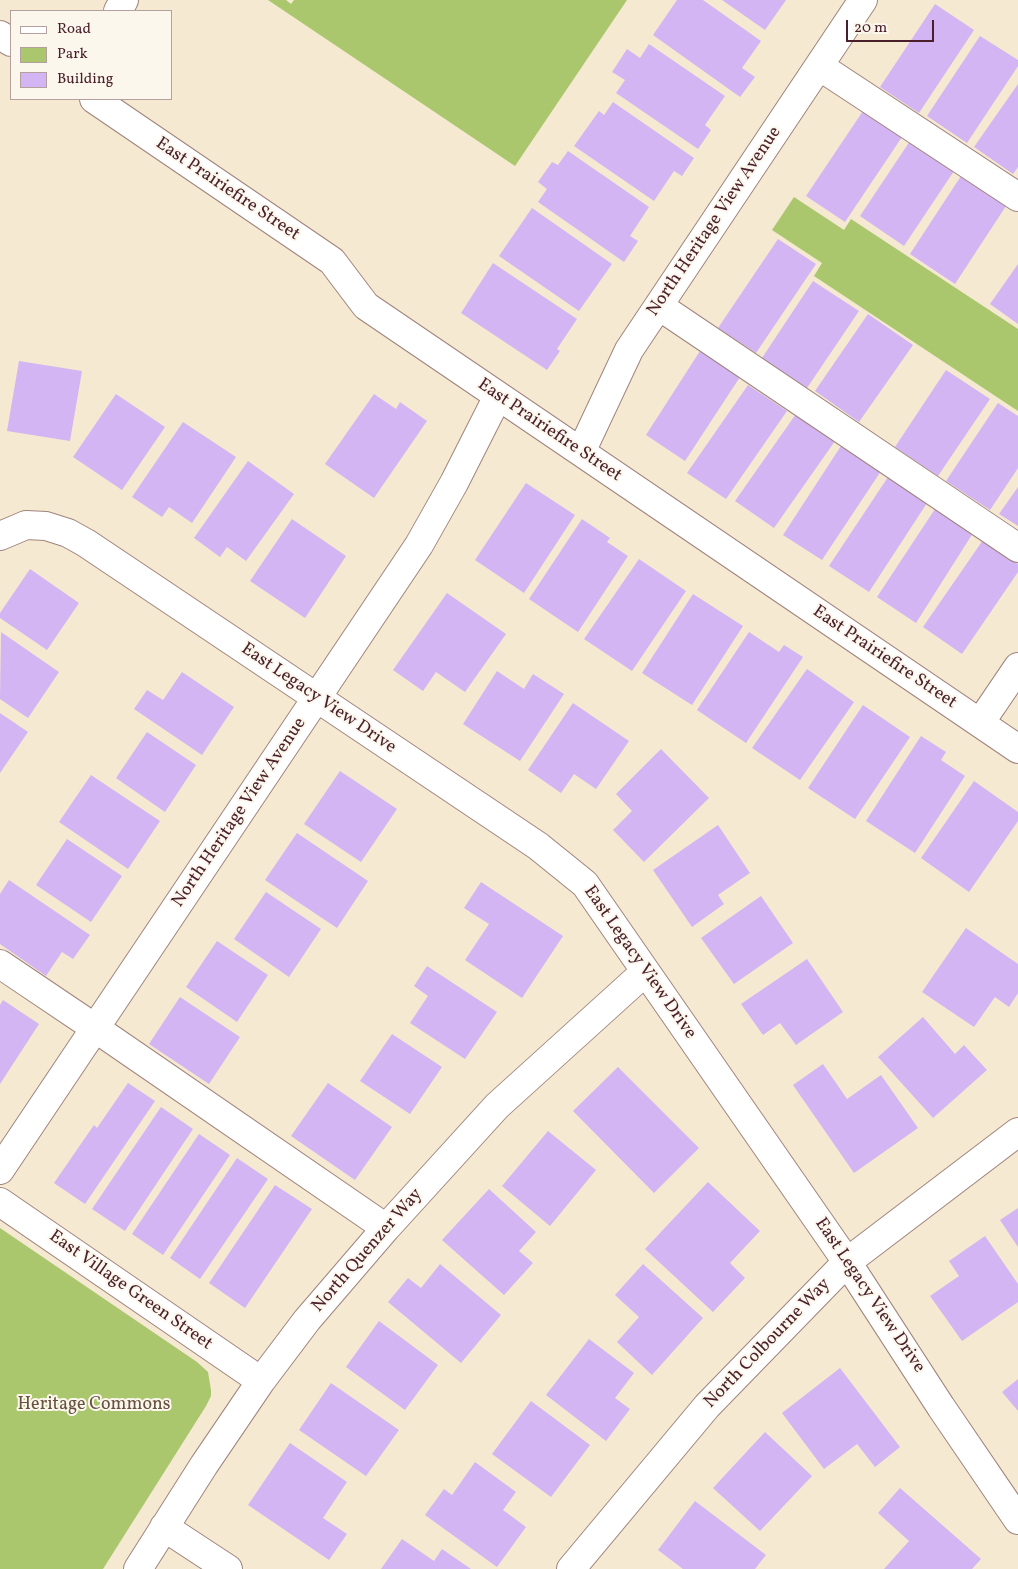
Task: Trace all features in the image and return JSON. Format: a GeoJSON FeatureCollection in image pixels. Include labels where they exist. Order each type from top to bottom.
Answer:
{"type":"FeatureCollection","features":[{"type":"Feature","properties":{"kind":"street","name":"North Heritage View Avenue"},"geometry":{"type":"LineString","coordinates":[[581,452],[629,350],[863,0]]}},
{"type":"Feature","properties":{"kind":"street"},"geometry":{"type":"LineString","coordinates":[[819,66],[1018,196]]}},
{"type":"Feature","properties":{"kind":"street","name":"East Prairiefire Street"},"geometry":{"type":"LineString","coordinates":[[95,100],[332,261],[366,306],[1018,749]]}},
{"type":"Feature","properties":{"kind":"street"},"geometry":{"type":"LineString","coordinates":[[659,306],[1018,548]]}},
{"type":"Feature","properties":{"kind":"street","name":"North Heritage View Avenue"},"geometry":{"type":"LineString","coordinates":[[0,1170],[419,545],[454,483],[498,396]]}},
{"type":"Feature","properties":{"kind":"street","name":"East Legacy View Drive"},"geometry":{"type":"LineString","coordinates":[[0,536],[26,525],[46,526],[68,533],[86,543],[538,846],[585,884],[847,1262],[1018,1520]]}},
{"type":"Feature","properties":{"kind":"street"},"geometry":{"type":"LineString","coordinates":[[980,723],[1018,667]]}},
{"type":"Feature","properties":{"kind":"street"},"geometry":{"type":"LineString","coordinates":[[0,964],[386,1228]]}},
{"type":"Feature","properties":{"kind":"street","name":"North Quenzer Way"},"geometry":{"type":"LineString","coordinates":[[138,1569],[204,1465],[261,1381],[307,1320],[386,1228],[497,1106],[645,972]]}},
{"type":"Feature","properties":{"kind":"street","name":"North Colbourne Way"},"geometry":{"type":"LineString","coordinates":[[572,1569],[707,1406],[847,1262],[1018,1132]]}},
{"type":"Feature","properties":{"kind":"street","name":"East Village Green Street"},"geometry":{"type":"LineString","coordinates":[[0,1202],[261,1381]]}},
{"type":"Feature","properties":{"kind":"street"},"geometry":{"type":"LineString","coordinates":[[164,1528],[228,1569]]}},
{"type":"Feature","properties":{"kind":"green space"},"geometry":{"type":"Polygon","coordinates":[[[268,0],[286,0],[291,4],[294,0],[627,0],[515,166],[268,0]]]}},
{"type":"Feature","properties":{"kind":"green space"},"geometry":{"type":"Polygon","coordinates":[[[794,197],[844,230],[851,219],[1018,329],[1018,411],[814,276],[822,263],[772,230],[794,197]]]}},
{"type":"Feature","properties":{"kind":"green space","name":"Heritage Commons"},"geometry":{"type":"Polygon","coordinates":[[[0,1228],[197,1362],[208,1372],[211,1396],[206,1406],[103,1569],[0,1569],[0,1228]]]}},
{"type":"Feature","properties":{"kind":"building"},"geometry":{"type":"Polygon","coordinates":[[[677,0],[703,0],[761,41],[742,68],[755,77],[740,97],[653,35],[677,0]]]}},
{"type":"Feature","properties":{"kind":"building"},"geometry":{"type":"Polygon","coordinates":[[[722,0],[786,0],[765,30],[722,0]]]}},
{"type":"Feature","properties":{"kind":"building"},"geometry":{"type":"Polygon","coordinates":[[[935,4],[974,30],[919,113],[880,87],[935,4]]]}},
{"type":"Feature","properties":{"kind":"building"},"geometry":{"type":"Polygon","coordinates":[[[980,36],[1018,60],[1018,66],[967,143],[927,116],[980,36]]]}},
{"type":"Feature","properties":{"kind":"building"},"geometry":{"type":"Polygon","coordinates":[[[649,44],[725,96],[705,125],[711,130],[698,149],[616,93],[625,80],[612,72],[627,49],[640,58],[649,44]]]}},
{"type":"Feature","properties":{"kind":"building"},"geometry":{"type":"Polygon","coordinates":[[[1018,84],[1018,167],[1013,174],[974,147],[1018,84]]]}},
{"type":"Feature","properties":{"kind":"building"},"geometry":{"type":"Polygon","coordinates":[[[613,102],[694,158],[682,176],[674,171],[654,201],[574,146],[599,111],[604,115],[613,102]]]}},
{"type":"Feature","properties":{"kind":"building"},"geometry":{"type":"Polygon","coordinates":[[[863,111],[902,137],[845,222],[806,196],[863,111]]]}},
{"type":"Feature","properties":{"kind":"building"},"geometry":{"type":"Polygon","coordinates":[[[910,141],[954,171],[904,246],[860,216],[910,141]]]}},
{"type":"Feature","properties":{"kind":"building"},"geometry":{"type":"Polygon","coordinates":[[[568,151],[649,207],[630,236],[638,241],[624,262],[538,202],[547,189],[538,182],[552,162],[558,165],[568,151]]]}},
{"type":"Feature","properties":{"kind":"building"},"geometry":{"type":"Polygon","coordinates":[[[961,176],[1006,206],[955,284],[910,254],[961,176]]]}},
{"type":"Feature","properties":{"kind":"building"},"geometry":{"type":"Polygon","coordinates":[[[532,208],[612,264],[579,311],[499,256],[532,208]]]}},
{"type":"Feature","properties":{"kind":"building"},"geometry":{"type":"Polygon","coordinates":[[[778,239],[816,264],[756,353],[718,328],[778,239]]]}},
{"type":"Feature","properties":{"kind":"building"},"geometry":{"type":"Polygon","coordinates":[[[493,263],[577,319],[557,349],[560,351],[547,370],[461,313],[493,263]]]}},
{"type":"Feature","properties":{"kind":"building"},"geometry":{"type":"Polygon","coordinates":[[[1018,264],[1018,324],[990,304],[1018,264]]]}},
{"type":"Feature","properties":{"kind":"building"},"geometry":{"type":"Polygon","coordinates":[[[813,281],[859,311],[807,388],[762,358],[813,281]]]}},
{"type":"Feature","properties":{"kind":"building"},"geometry":{"type":"Polygon","coordinates":[[[868,314],[913,345],[859,422],[815,391],[868,314]]]}},
{"type":"Feature","properties":{"kind":"building"},"geometry":{"type":"Polygon","coordinates":[[[700,351],[740,377],[685,461],[646,435],[700,351]]]}},
{"type":"Feature","properties":{"kind":"building"},"geometry":{"type":"Polygon","coordinates":[[[19,361],[82,371],[70,441],[7,431],[19,361]]]}},
{"type":"Feature","properties":{"kind":"building"},"geometry":{"type":"Polygon","coordinates":[[[946,370],[990,399],[938,476],[895,447],[946,370]]]}},
{"type":"Feature","properties":{"kind":"building"},"geometry":{"type":"Polygon","coordinates":[[[748,385],[787,411],[726,499],[687,473],[748,385]]]}},
{"type":"Feature","properties":{"kind":"building"},"geometry":{"type":"Polygon","coordinates":[[[116,394],[165,427],[122,490],[73,457],[116,394]]]}},
{"type":"Feature","properties":{"kind":"building"},"geometry":{"type":"Polygon","coordinates":[[[374,394],[396,409],[400,402],[427,421],[374,498],[325,464],[374,394]]]}},
{"type":"Feature","properties":{"kind":"building"},"geometry":{"type":"Polygon","coordinates":[[[998,403],[1018,416],[1018,468],[990,510],[946,481],[998,403]]]}},
{"type":"Feature","properties":{"kind":"building"},"geometry":{"type":"Polygon","coordinates":[[[796,414],[835,441],[774,528],[735,501],[796,414]]]}},
{"type":"Feature","properties":{"kind":"building"},"geometry":{"type":"Polygon","coordinates":[[[183,422],[236,457],[192,523],[169,507],[162,517],[132,497],[183,422]]]}},
{"type":"Feature","properties":{"kind":"building"},"geometry":{"type":"Polygon","coordinates":[[[841,446],[881,471],[822,560],[783,535],[841,446]]]}},
{"type":"Feature","properties":{"kind":"building"},"geometry":{"type":"Polygon","coordinates":[[[248,461],[294,494],[246,561],[227,547],[220,557],[194,538],[248,461]]]}},
{"type":"Feature","properties":{"kind":"building"},"geometry":{"type":"Polygon","coordinates":[[[888,477],[927,503],[869,592],[829,566],[888,477]]]}},
{"type":"Feature","properties":{"kind":"building"},"geometry":{"type":"Polygon","coordinates":[[[526,483],[575,515],[524,593],[475,560],[526,483]]]}},
{"type":"Feature","properties":{"kind":"building"},"geometry":{"type":"Polygon","coordinates":[[[1018,487],[1018,526],[999,514],[1018,487]]]}},
{"type":"Feature","properties":{"kind":"building"},"geometry":{"type":"Polygon","coordinates":[[[935,509],[973,533],[916,623],[877,597],[935,509]]]}},
{"type":"Feature","properties":{"kind":"building"},"geometry":{"type":"Polygon","coordinates":[[[292,519],[346,556],[305,618],[250,581],[292,519]]]}},
{"type":"Feature","properties":{"kind":"building"},"geometry":{"type":"Polygon","coordinates":[[[582,519],[610,538],[607,542],[628,556],[578,632],[529,599],[582,519]]]}},
{"type":"Feature","properties":{"kind":"building"},"geometry":{"type":"Polygon","coordinates":[[[983,540],[1018,564],[1018,572],[962,654],[923,627],[983,540]]]}},
{"type":"Feature","properties":{"kind":"building"},"geometry":{"type":"Polygon","coordinates":[[[639,559],[686,591],[632,671],[584,639],[639,559]]]}},
{"type":"Feature","properties":{"kind":"building"},"geometry":{"type":"Polygon","coordinates":[[[30,569],[79,603],[47,650],[0,618],[0,613],[30,569]]]}},
{"type":"Feature","properties":{"kind":"building"},"geometry":{"type":"Polygon","coordinates":[[[447,593],[506,634],[465,692],[436,672],[423,691],[393,670],[447,593]]]}},
{"type":"Feature","properties":{"kind":"building"},"geometry":{"type":"Polygon","coordinates":[[[693,594],[743,626],[692,705],[642,673],[693,594]]]}},
{"type":"Feature","properties":{"kind":"building"},"geometry":{"type":"Polygon","coordinates":[[[1,632],[59,672],[28,718],[0,699],[1,632]]]}},
{"type":"Feature","properties":{"kind":"building"},"geometry":{"type":"Polygon","coordinates":[[[749,632],[779,652],[784,645],[803,657],[746,743],[697,710],[749,632]]]}},
{"type":"Feature","properties":{"kind":"building"},"geometry":{"type":"Polygon","coordinates":[[[807,669],[854,702],[800,780],[752,748],[807,669]]]}},
{"type":"Feature","properties":{"kind":"building"},"geometry":{"type":"Polygon","coordinates":[[[497,671],[524,689],[533,674],[564,694],[520,761],[463,724],[497,671]]]}},
{"type":"Feature","properties":{"kind":"building"},"geometry":{"type":"Polygon","coordinates":[[[182,672],[234,707],[202,755],[134,709],[147,690],[163,700],[182,672]]]}},
{"type":"Feature","properties":{"kind":"building"},"geometry":{"type":"Polygon","coordinates":[[[573,703],[629,741],[596,789],[574,774],[561,793],[528,770],[573,703]]]}},
{"type":"Feature","properties":{"kind":"building"},"geometry":{"type":"Polygon","coordinates":[[[863,705],[910,737],[855,819],[808,788],[863,705]]]}},
{"type":"Feature","properties":{"kind":"building"},"geometry":{"type":"Polygon","coordinates":[[[0,713],[28,732],[0,773],[0,713]]]}},
{"type":"Feature","properties":{"kind":"building"},"geometry":{"type":"Polygon","coordinates":[[[147,732],[196,765],[165,812],[116,778],[147,732]]]}},
{"type":"Feature","properties":{"kind":"building"},"geometry":{"type":"Polygon","coordinates":[[[921,736],[946,752],[941,760],[965,776],[915,853],[866,821],[921,736]]]}},
{"type":"Feature","properties":{"kind":"building"},"geometry":{"type":"Polygon","coordinates":[[[661,749],[709,798],[644,862],[613,830],[632,811],[616,794],[661,749]]]}},
{"type":"Feature","properties":{"kind":"building"},"geometry":{"type":"Polygon","coordinates":[[[340,771],[397,809],[361,862],[304,824],[340,771]]]}},
{"type":"Feature","properties":{"kind":"building"},"geometry":{"type":"Polygon","coordinates":[[[91,775],[160,821],[128,869],[59,822],[91,775]]]}},
{"type":"Feature","properties":{"kind":"building"},"geometry":{"type":"Polygon","coordinates":[[[974,781],[1018,812],[1018,821],[969,892],[921,858],[974,781]]]}},
{"type":"Feature","properties":{"kind":"building"},"geometry":{"type":"Polygon","coordinates":[[[718,825],[750,873],[718,895],[724,904],[692,927],[653,870],[718,825]]]}},
{"type":"Feature","properties":{"kind":"building"},"geometry":{"type":"Polygon","coordinates":[[[297,833],[368,881],[337,928],[265,880],[297,833]]]}},
{"type":"Feature","properties":{"kind":"building"},"geometry":{"type":"Polygon","coordinates":[[[67,839],[122,876],[91,922],[36,885],[67,839]]]}},
{"type":"Feature","properties":{"kind":"building"},"geometry":{"type":"Polygon","coordinates":[[[9,880],[90,935],[73,959],[62,952],[46,976],[0,944],[0,894],[9,880]]]}},
{"type":"Feature","properties":{"kind":"building"},"geometry":{"type":"Polygon","coordinates":[[[481,882],[563,936],[522,998],[465,960],[489,924],[464,908],[481,882]]]}},
{"type":"Feature","properties":{"kind":"building"},"geometry":{"type":"Polygon","coordinates":[[[266,892],[321,929],[289,977],[234,939],[266,892]]]}},
{"type":"Feature","properties":{"kind":"building"},"geometry":{"type":"Polygon","coordinates":[[[761,896],[793,943],[734,984],[701,938],[761,896]]]}},
{"type":"Feature","properties":{"kind":"building"},"geometry":{"type":"Polygon","coordinates":[[[966,928],[1018,964],[1018,993],[1009,1007],[995,997],[974,1027],[922,992],[966,928]]]}},
{"type":"Feature","properties":{"kind":"building"},"geometry":{"type":"Polygon","coordinates":[[[217,941],[268,975],[237,1022],[186,987],[217,941]]]}},
{"type":"Feature","properties":{"kind":"building"},"geometry":{"type":"Polygon","coordinates":[[[807,959],[843,1012],[796,1045],[780,1023],[763,1035],[741,1004],[807,959]]]}},
{"type":"Feature","properties":{"kind":"building"},"geometry":{"type":"Polygon","coordinates":[[[427,966],[497,1012],[465,1059],[410,1023],[428,996],[414,986],[427,966]]]}},
{"type":"Feature","properties":{"kind":"building"},"geometry":{"type":"Polygon","coordinates":[[[180,997],[240,1037],[209,1084],[149,1044],[180,997]]]}},
{"type":"Feature","properties":{"kind":"building"},"geometry":{"type":"Polygon","coordinates":[[[3,1000],[39,1024],[0,1084],[0,1005],[3,1000]]]}},
{"type":"Feature","properties":{"kind":"building"},"geometry":{"type":"Polygon","coordinates":[[[923,1017],[955,1054],[964,1045],[987,1070],[933,1118],[878,1057],[923,1017]]]}},
{"type":"Feature","properties":{"kind":"building"},"geometry":{"type":"Polygon","coordinates":[[[392,1034],[442,1067],[410,1114],[360,1081],[392,1034]]]}},
{"type":"Feature","properties":{"kind":"building"},"geometry":{"type":"Polygon","coordinates":[[[823,1064],[847,1099],[881,1075],[918,1128],[854,1173],[793,1085],[823,1064]]]}},
{"type":"Feature","properties":{"kind":"building"},"geometry":{"type":"Polygon","coordinates":[[[618,1067],[699,1148],[654,1193],[573,1111],[618,1067]]]}},
{"type":"Feature","properties":{"kind":"building"},"geometry":{"type":"Polygon","coordinates":[[[128,1083],[155,1101],[85,1204],[54,1183],[94,1125],[97,1128],[128,1083]]]}},
{"type":"Feature","properties":{"kind":"building"},"geometry":{"type":"Polygon","coordinates":[[[328,1083],[392,1127],[355,1180],[291,1136],[328,1083]]]}},
{"type":"Feature","properties":{"kind":"building"},"geometry":{"type":"Polygon","coordinates":[[[161,1107],[193,1129],[125,1231],[92,1209],[161,1107]]]}},
{"type":"Feature","properties":{"kind":"building"},"geometry":{"type":"Polygon","coordinates":[[[548,1131],[596,1170],[550,1226],[502,1186],[548,1131]]]}},
{"type":"Feature","properties":{"kind":"building"},"geometry":{"type":"Polygon","coordinates":[[[199,1134],[230,1155],[163,1255],[132,1234],[199,1134]]]}},
{"type":"Feature","properties":{"kind":"building"},"geometry":{"type":"Polygon","coordinates":[[[237,1158],[268,1179],[200,1279],[170,1258],[237,1158]]]}},
{"type":"Feature","properties":{"kind":"building"},"geometry":{"type":"Polygon","coordinates":[[[708,1182],[760,1231],[730,1263],[745,1278],[713,1312],[645,1249],[708,1182]]]}},
{"type":"Feature","properties":{"kind":"building"},"geometry":{"type":"Polygon","coordinates":[[[275,1185],[312,1209],[245,1308],[209,1283],[275,1185]]]}},
{"type":"Feature","properties":{"kind":"building"},"geometry":{"type":"Polygon","coordinates":[[[489,1189],[536,1232],[519,1251],[533,1263],[504,1295],[442,1240],[489,1189]]]}},
{"type":"Feature","properties":{"kind":"building"},"geometry":{"type":"Polygon","coordinates":[[[1018,1208],[1018,1247],[1000,1220],[1018,1208]]]}},
{"type":"Feature","properties":{"kind":"building"},"geometry":{"type":"Polygon","coordinates":[[[985,1236],[1018,1284],[1018,1302],[962,1341],[930,1296],[959,1276],[949,1261],[985,1236]]]}},
{"type":"Feature","properties":{"kind":"building"},"geometry":{"type":"Polygon","coordinates":[[[440,1264],[501,1315],[461,1363],[388,1302],[408,1278],[421,1288],[440,1264]]]}},
{"type":"Feature","properties":{"kind":"building"},"geometry":{"type":"Polygon","coordinates":[[[643,1264],[703,1318],[652,1375],[617,1342],[639,1317],[615,1295],[643,1264]]]}},
{"type":"Feature","properties":{"kind":"building"},"geometry":{"type":"Polygon","coordinates":[[[379,1321],[438,1365],[405,1410],[346,1367],[379,1321]]]}},
{"type":"Feature","properties":{"kind":"building"},"geometry":{"type":"Polygon","coordinates":[[[589,1339],[634,1373],[615,1398],[630,1409],[606,1441],[546,1395],[589,1339]]]}},
{"type":"Feature","properties":{"kind":"building"},"geometry":{"type":"Polygon","coordinates":[[[840,1368],[900,1447],[875,1467],[857,1444],[824,1469],[782,1413],[840,1368]]]}},
{"type":"Feature","properties":{"kind":"building"},"geometry":{"type":"Polygon","coordinates":[[[1018,1379],[1018,1411],[1002,1392],[1018,1379]]]}},
{"type":"Feature","properties":{"kind":"building"},"geometry":{"type":"Polygon","coordinates":[[[331,1383],[399,1430],[366,1476],[299,1430],[331,1383]]]}},
{"type":"Feature","properties":{"kind":"building"},"geometry":{"type":"Polygon","coordinates":[[[531,1401],[590,1445],[551,1497],[492,1454],[531,1401]]]}},
{"type":"Feature","properties":{"kind":"building"},"geometry":{"type":"Polygon","coordinates":[[[765,1432],[812,1476],[760,1531],[713,1488],[765,1432]]]}},
{"type":"Feature","properties":{"kind":"building"},"geometry":{"type":"Polygon","coordinates":[[[290,1443],[347,1482],[323,1518],[347,1534],[329,1560],[248,1505],[290,1443]]]}},
{"type":"Feature","properties":{"kind":"building"},"geometry":{"type":"Polygon","coordinates":[[[475,1462],[516,1492],[503,1510],[526,1527],[497,1567],[425,1515],[444,1489],[452,1495],[475,1462]]]}},
{"type":"Feature","properties":{"kind":"building"},"geometry":{"type":"Polygon","coordinates":[[[900,1488],[981,1559],[972,1569],[884,1569],[909,1541],[878,1513],[900,1488]]]}},
{"type":"Feature","properties":{"kind":"building"},"geometry":{"type":"Polygon","coordinates":[[[695,1501],[766,1555],[755,1569],[683,1569],[658,1550],[695,1501]]]}},
{"type":"Feature","properties":{"kind":"building"},"geometry":{"type":"Polygon","coordinates":[[[402,1539],[434,1561],[442,1549],[471,1569],[381,1569],[402,1539]]]}}]}
